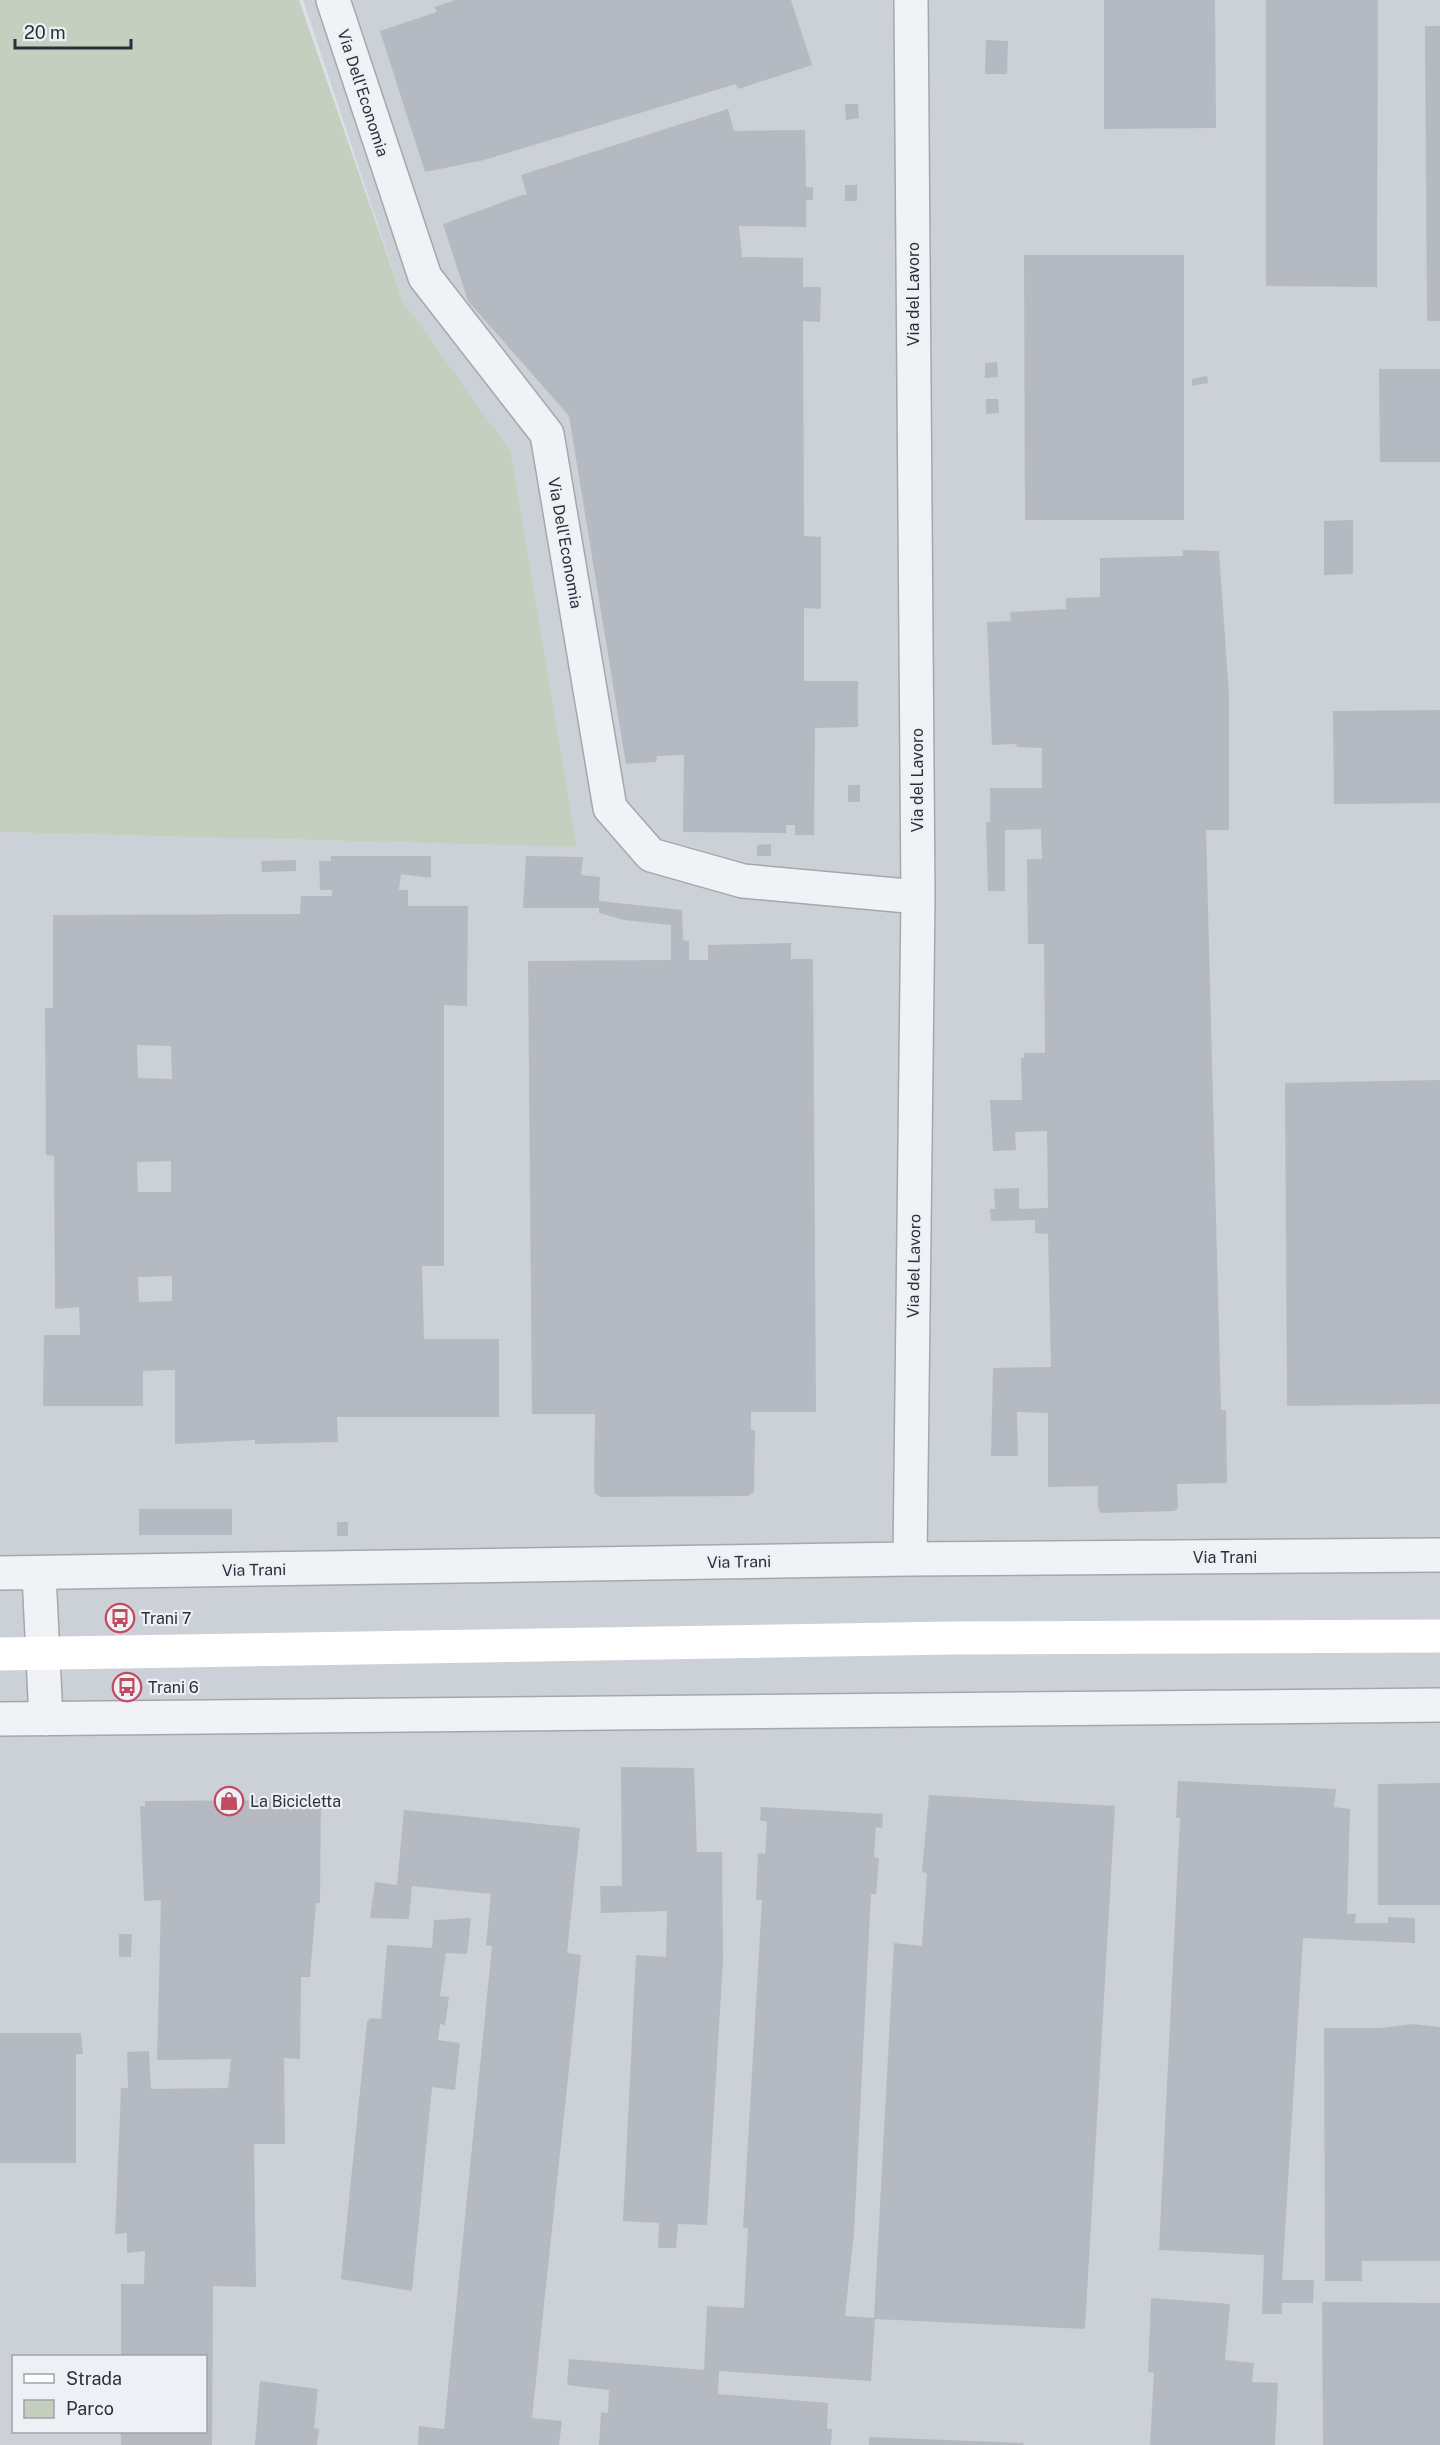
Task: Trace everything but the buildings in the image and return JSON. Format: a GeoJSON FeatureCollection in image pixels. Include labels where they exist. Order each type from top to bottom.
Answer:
{"type":"FeatureCollection","features":[{"type":"Feature","properties":{"kind":"main road"},"geometry":{"type":"LineString","coordinates":[[0,1654],[951,1638],[1440,1636]]}},
{"type":"Feature","properties":{"kind":"street","name":"Via Dell'Economia"},"geometry":{"type":"LineString","coordinates":[[333,0],[425,277],[547,434],[610,808],[651,855],[743,881],[918,897]]}},
{"type":"Feature","properties":{"kind":"street","name":"Via del Lavoro"},"geometry":{"type":"LineString","coordinates":[[910,1559],[918,897],[911,0]]}},
{"type":"Feature","properties":{"kind":"street","name":"Via Trani"},"geometry":{"type":"LineString","coordinates":[[0,1573],[910,1559],[1440,1556]]}},
{"type":"Feature","properties":{"kind":"street"},"geometry":{"type":"LineString","coordinates":[[39,1574],[41,1654],[46,1719]]}},
{"type":"Feature","properties":{"kind":"street"},"geometry":{"type":"LineString","coordinates":[[0,1719],[1440,1705]]}},
{"type":"Feature","properties":{"kind":"shaded area"},"geometry":{"type":"Polygon","coordinates":[[[303,0],[1440,0],[1440,2445],[0,2445],[0,832],[577,847],[511,452],[403,301],[303,0]]]}},
{"type":"Feature","properties":{"kind":"green space"},"geometry":{"type":"Polygon","coordinates":[[[0,0],[299,0],[403,301],[511,452],[577,847],[0,832],[0,0]]]}},
{"type":"Feature","properties":{"kind":"place","name":"Trani 7"},"geometry":{"type":"Point","coordinates":[120,1618]}},
{"type":"Feature","properties":{"kind":"place","name":"Trani 6"},"geometry":{"type":"Point","coordinates":[127,1687]}},
{"type":"Feature","properties":{"kind":"place","name":"La Bicicletta"},"geometry":{"type":"Point","coordinates":[229,1801]}}]}
